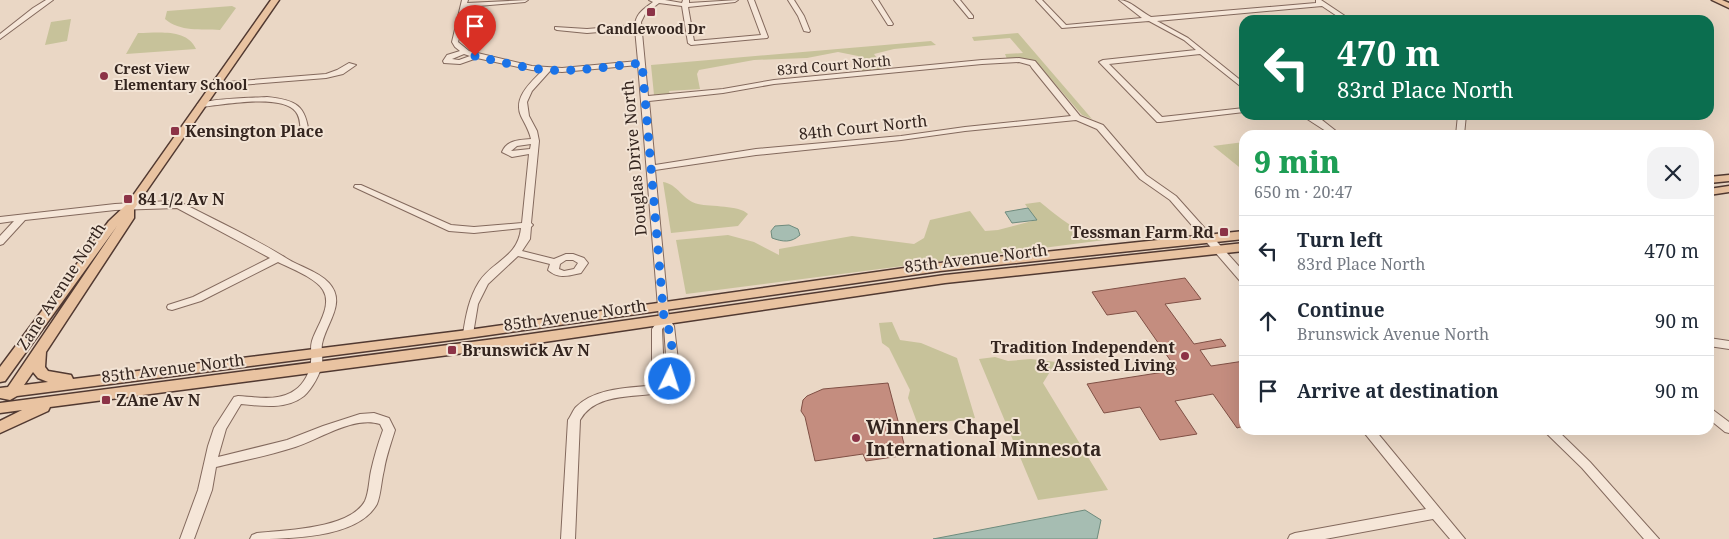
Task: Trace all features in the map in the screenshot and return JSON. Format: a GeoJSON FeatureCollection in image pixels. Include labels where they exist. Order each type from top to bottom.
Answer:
{"type":"FeatureCollection","features":[{"type":"Feature","properties":{"kind":"main road","name":"Zane Avenue North"},"geometry":{"type":"LineString","coordinates":[[0,377],[113,223],[131,206],[275,0]]}},
{"type":"Feature","properties":{"kind":"main road"},"geometry":{"type":"LineString","coordinates":[[1716,0],[1729,6]]}},
{"type":"Feature","properties":{"kind":"main road"},"geometry":{"type":"LineString","coordinates":[[1714,180],[1729,178]]}},
{"type":"Feature","properties":{"kind":"main road"},"geometry":{"type":"LineString","coordinates":[[1714,192],[1729,190]]}},
{"type":"Feature","properties":{"kind":"main road","name":"Zane Avenue North"},"geometry":{"type":"LineString","coordinates":[[3,402],[42,349],[128,218],[131,206]]}},
{"type":"Feature","properties":{"kind":"main road","name":"85th Avenue North"},"geometry":{"type":"LineString","coordinates":[[3,402],[203,368],[317,360],[942,273],[1239,236]]}},
{"type":"Feature","properties":{"kind":"main road","name":"85th Avenue North"},"geometry":{"type":"LineString","coordinates":[[942,273],[1239,248]]}},
{"type":"Feature","properties":{"kind":"main road","name":"85th Avenue North"},"geometry":{"type":"LineString","coordinates":[[3,402],[72,399],[468,334],[664,313]]}},
{"type":"Feature","properties":{"kind":"main road"},"geometry":{"type":"LineString","coordinates":[[42,349],[38,359],[40,372],[55,379],[179,366],[203,368]]}},
{"type":"Feature","properties":{"kind":"main road"},"geometry":{"type":"LineString","coordinates":[[0,367],[18,353]]}},
{"type":"Feature","properties":{"kind":"main road"},"geometry":{"type":"LineString","coordinates":[[0,427],[28,413],[72,399]]}},
{"type":"Feature","properties":{"kind":"street"},"geometry":{"type":"LineString","coordinates":[[0,38],[35,9],[50,0]]}},
{"type":"Feature","properties":{"kind":"street"},"geometry":{"type":"LineString","coordinates":[[525,0],[464,2],[455,42],[464,52],[475,56],[547,70],[642,63]]}},
{"type":"Feature","properties":{"kind":"street"},"geometry":{"type":"LineString","coordinates":[[558,28],[587,31],[639,27],[642,13],[654,1],[735,0]]}},
{"type":"Feature","properties":{"kind":"street"},"geometry":{"type":"LineString","coordinates":[[686,2],[691,42],[765,37],[751,0]]}},
{"type":"Feature","properties":{"kind":"street"},"geometry":{"type":"LineString","coordinates":[[791,0],[802,16],[807,31]]}},
{"type":"Feature","properties":{"kind":"street"},"geometry":{"type":"LineString","coordinates":[[875,0],[890,24]]}},
{"type":"Feature","properties":{"kind":"street"},"geometry":{"type":"LineString","coordinates":[[957,0],[971,17]]}},
{"type":"Feature","properties":{"kind":"street"},"geometry":{"type":"LineString","coordinates":[[1039,0],[1064,27],[1320,2],[1340,15]]}},
{"type":"Feature","properties":{"kind":"street"},"geometry":{"type":"LineString","coordinates":[[1122,0],[1138,13],[1179,34],[1239,83]]}},
{"type":"Feature","properties":{"kind":"street","name":"Douglas Drive North"},"geometry":{"type":"LineString","coordinates":[[568,539],[574,420],[579,410],[595,399],[665,388],[673,369],[669,326],[664,313],[639,27]]}},
{"type":"Feature","properties":{"kind":"street"},"geometry":{"type":"LineString","coordinates":[[464,52],[450,57],[447,62],[460,62],[475,56]]}},
{"type":"Feature","properties":{"kind":"street"},"geometry":{"type":"LineString","coordinates":[[1201,52],[1102,62],[1160,120],[1239,111]]}},
{"type":"Feature","properties":{"kind":"street","name":"83rd Court North"},"geometry":{"type":"LineString","coordinates":[[646,99],[723,91],[774,82],[992,61],[1026,61],[1035,66],[1077,118]]}},
{"type":"Feature","properties":{"kind":"street"},"geometry":{"type":"LineString","coordinates":[[215,85],[326,76],[340,72],[352,65]]}},
{"type":"Feature","properties":{"kind":"street"},"geometry":{"type":"LineString","coordinates":[[468,334],[473,304],[478,292],[484,282],[516,253],[525,238],[528,225],[536,141],[523,109],[523,101],[531,86],[547,70]]}},
{"type":"Feature","properties":{"kind":"street"},"geometry":{"type":"LineString","coordinates":[[201,105],[258,100],[287,103],[299,109],[304,121],[304,135]]}},
{"type":"Feature","properties":{"kind":"street"},"geometry":{"type":"LineString","coordinates":[[1077,118],[1100,127],[1142,178],[1173,198],[1239,273]]}},
{"type":"Feature","properties":{"kind":"street","name":"84th Court North"},"geometry":{"type":"LineString","coordinates":[[652,168],[756,152],[1077,118]]}},
{"type":"Feature","properties":{"kind":"street"},"geometry":{"type":"LineString","coordinates":[[1315,120],[1330,130]]}},
{"type":"Feature","properties":{"kind":"street"},"geometry":{"type":"LineString","coordinates":[[534,151],[512,154],[506,152],[506,149],[514,144],[536,141]]}},
{"type":"Feature","properties":{"kind":"street"},"geometry":{"type":"LineString","coordinates":[[358,186],[450,228],[474,230],[528,225]]}},
{"type":"Feature","properties":{"kind":"street"},"geometry":{"type":"LineString","coordinates":[[0,220],[131,206],[169,204],[188,208],[316,278],[329,291],[331,299],[330,310],[317,344],[317,360],[302,391],[288,399],[266,402],[238,400],[220,428],[214,446],[206,490],[187,539]]}},
{"type":"Feature","properties":{"kind":"street"},"geometry":{"type":"LineString","coordinates":[[0,242],[20,219]]}},
{"type":"Feature","properties":{"kind":"street"},"geometry":{"type":"LineString","coordinates":[[516,253],[556,262]]}},
{"type":"Feature","properties":{"kind":"street"},"geometry":{"type":"LineString","coordinates":[[172,307],[196,299],[279,257]]}},
{"type":"Feature","properties":{"kind":"street"},"geometry":{"type":"LineString","coordinates":[[1714,343],[1729,345]]}},
{"type":"Feature","properties":{"kind":"street"},"geometry":{"type":"LineString","coordinates":[[1714,417],[1729,430]]}},
{"type":"Feature","properties":{"kind":"street"},"geometry":{"type":"LineString","coordinates":[[211,463],[292,444],[343,422],[371,418],[379,419],[388,425],[389,430],[378,464],[371,503],[358,519],[329,528],[256,539]]}},
{"type":"Feature","properties":{"kind":"street"},"geometry":{"type":"LineString","coordinates":[[1372,435],[1458,539]]}},
{"type":"Feature","properties":{"kind":"street"},"geometry":{"type":"LineString","coordinates":[[1554,435],[1586,465],[1652,539]]}},
{"type":"Feature","properties":{"kind":"street"},"geometry":{"type":"LineString","coordinates":[[1295,539],[1436,513]]}},
{"type":"Feature","properties":{"kind":"shaded area"},"geometry":{"type":"Polygon","coordinates":[[[232,6],[236,8],[220,30],[184,28],[165,19],[167,11],[232,6]]]}},
{"type":"Feature","properties":{"kind":"shaded area"},"geometry":{"type":"Polygon","coordinates":[[[71,19],[67,41],[45,45],[51,22],[71,19]]]}},
{"type":"Feature","properties":{"kind":"shaded area"},"geometry":{"type":"Polygon","coordinates":[[[138,33],[171,33],[179,35],[192,42],[196,49],[126,54],[138,33]]]}},
{"type":"Feature","properties":{"kind":"shaded area"},"geometry":{"type":"Polygon","coordinates":[[[1018,33],[1092,119],[1082,115],[1037,63],[1028,59],[1007,59],[1005,54],[1023,53],[1010,38],[974,41],[972,37],[1018,33]]]}},
{"type":"Feature","properties":{"kind":"shaded area"},"geometry":{"type":"Polygon","coordinates":[[[931,41],[936,45],[894,49],[874,54],[886,71],[861,73],[863,67],[858,56],[838,52],[807,58],[754,60],[699,70],[697,74],[700,89],[669,91],[670,94],[654,95],[651,65],[931,41]]]}},
{"type":"Feature","properties":{"kind":"shaded area"},"geometry":{"type":"Polygon","coordinates":[[[1239,143],[1239,167],[1213,146],[1239,143]]]}},
{"type":"Feature","properties":{"kind":"shaded area"},"geometry":{"type":"Polygon","coordinates":[[[663,182],[673,186],[688,200],[698,204],[738,209],[748,214],[738,226],[671,233],[663,182]]]}},
{"type":"Feature","properties":{"kind":"shaded area"},"geometry":{"type":"Polygon","coordinates":[[[1040,202],[1074,227],[1090,233],[1099,233],[1112,239],[686,294],[676,240],[728,235],[754,242],[779,255],[779,249],[852,236],[914,244],[924,238],[930,220],[970,211],[985,231],[998,230],[1036,220],[1025,204],[1040,202]]]}},
{"type":"Feature","properties":{"kind":"shaded area"},"geometry":{"type":"Polygon","coordinates":[[[1028,208],[1037,220],[1012,223],[1005,212],[1028,208]]]}},
{"type":"Feature","properties":{"kind":"shaded area"},"geometry":{"type":"Polygon","coordinates":[[[789,225],[798,229],[800,235],[787,241],[772,238],[771,231],[775,226],[789,225]]]}},
{"type":"Feature","properties":{"kind":"shaded area"},"geometry":{"type":"Polygon","coordinates":[[[892,322],[900,340],[921,343],[957,358],[975,418],[918,425],[908,398],[910,390],[889,348],[882,343],[879,323],[892,322]]]}},
{"type":"Feature","properties":{"kind":"shaded area"},"geometry":{"type":"Polygon","coordinates":[[[995,357],[1008,361],[1031,359],[1056,362],[1043,383],[1108,490],[1038,500],[979,359],[995,357]]]}},
{"type":"Feature","properties":{"kind":"shaded area"},"geometry":{"type":"Polygon","coordinates":[[[1085,510],[1101,520],[1097,539],[933,539],[1085,510]]]}},
{"type":"Feature","properties":{"kind":"building","name":"Tradition Independent & Assisted Living"},"geometry":{"type":"Polygon","coordinates":[[[1185,278],[1201,299],[1165,304],[1194,344],[1221,339],[1226,346],[1200,350],[1211,366],[1239,362],[1239,427],[1237,428],[1213,394],[1175,401],[1197,434],[1160,440],[1140,407],[1104,413],[1087,384],[1177,370],[1136,311],[1107,315],[1092,292],[1185,278]]]}},
{"type":"Feature","properties":{"kind":"building","name":"Winners Chapel International Minnesota"},"geometry":{"type":"Polygon","coordinates":[[[888,383],[907,455],[866,461],[863,454],[815,461],[805,417],[801,411],[803,400],[807,396],[823,389],[888,383]]]}},
{"type":"Feature","properties":{"kind":"place","name":"Candlewood Dr"},"geometry":{"type":"Point","coordinates":[651,12]}},
{"type":"Feature","properties":{"kind":"place","name":"Crest View Elementary School"},"geometry":{"type":"Point","coordinates":[104,76]}},
{"type":"Feature","properties":{"kind":"place","name":"Kensington Place"},"geometry":{"type":"Point","coordinates":[175,131]}},
{"type":"Feature","properties":{"kind":"place","name":"84 1/2 Av N"},"geometry":{"type":"Point","coordinates":[128,199]}},
{"type":"Feature","properties":{"kind":"place","name":"Tessman Farm Rd"},"geometry":{"type":"Point","coordinates":[1224,232]}},
{"type":"Feature","properties":{"kind":"place","name":"Brunswick Av N"},"geometry":{"type":"Point","coordinates":[452,350]}},
{"type":"Feature","properties":{"kind":"place","name":"Tradition Independent & Assisted Living"},"geometry":{"type":"Point","coordinates":[1185,356]}},
{"type":"Feature","properties":{"kind":"place","name":"ZAne Av N"},"geometry":{"type":"Point","coordinates":[106,400]}},
{"type":"Feature","properties":{"kind":"place","name":"Winners Chapel International Minnesota"},"geometry":{"type":"Point","coordinates":[856,438]}},
{"type":"Feature","properties":{"kind":"route"},"geometry":{"type":"LineString","coordinates":[[475,56],[547,70],[642,63],[664,319],[669,326],[673,369],[670,379]]}}]}
